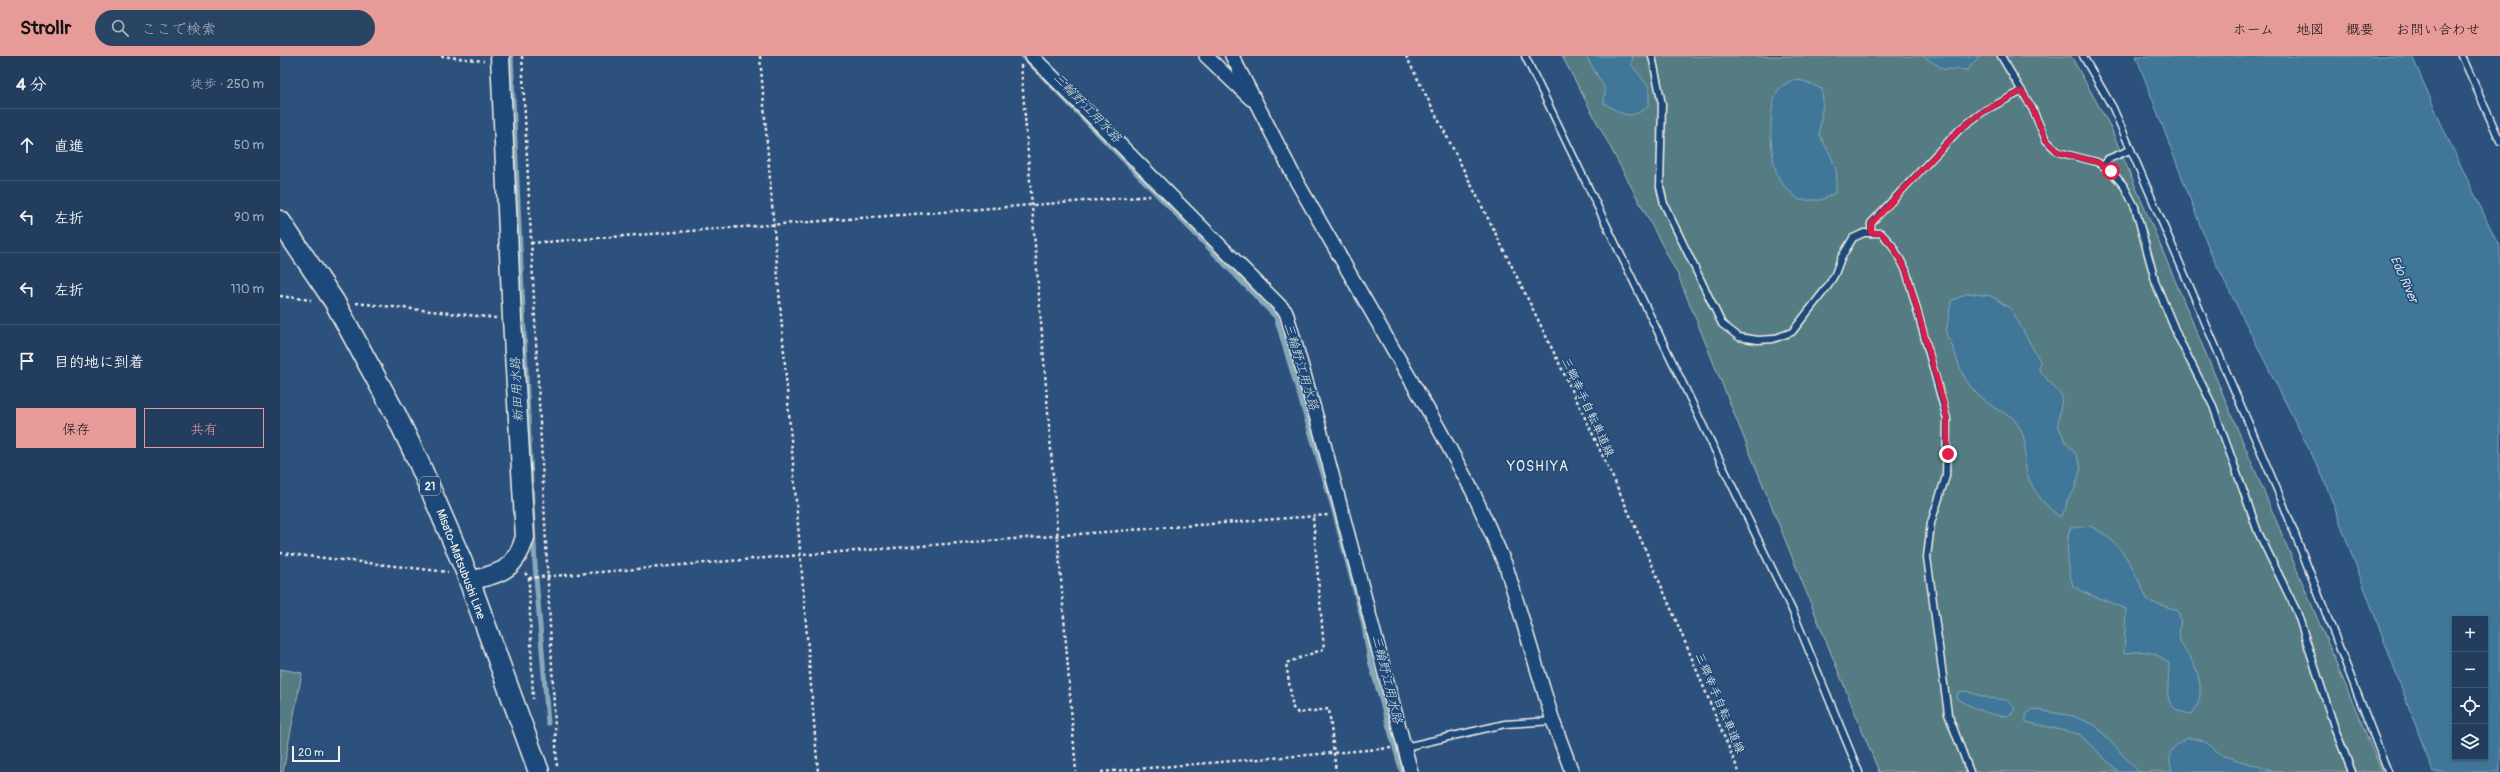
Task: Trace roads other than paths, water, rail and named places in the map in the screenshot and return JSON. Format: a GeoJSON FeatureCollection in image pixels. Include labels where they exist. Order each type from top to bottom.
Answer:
{"type":"FeatureCollection","features":[{"type":"Feature","properties":{"kind":"main road","name":"Misato-Matsubushi Line"},"geometry":{"type":"LineString","coordinates":[[280,221],[334,301],[396,414],[439,506],[467,575],[539,772]]}},
{"type":"Feature","properties":{"kind":"street"},"geometry":{"type":"LineString","coordinates":[[1032,56],[1171,194],[1286,312],[1342,513],[1411,772]]}},
{"type":"Feature","properties":{"kind":"street"},"geometry":{"type":"LineString","coordinates":[[1206,56],[1257,104]]}},
{"type":"Feature","properties":{"kind":"street"},"geometry":{"type":"LineString","coordinates":[[1232,56],[1304,195],[1443,435],[1473,492],[1506,566],[1553,721],[1572,772]]}},
{"type":"Feature","properties":{"kind":"street"},"geometry":{"type":"LineString","coordinates":[[467,575],[503,571],[516,560],[525,537],[512,319],[500,60]]}},
{"type":"Feature","properties":{"kind":"lane"},"geometry":{"type":"LineString","coordinates":[[1526,56],[1793,612],[1859,772]]}},
{"type":"Feature","properties":{"kind":"lane"},"geometry":{"type":"LineString","coordinates":[[1652,56],[1662,104],[1660,187],[1664,204],[1722,324],[1739,337],[1758,340],[1773,339],[1792,332],[1828,286],[1835,274],[1840,258],[1853,238],[1864,233],[1881,233],[1892,245],[1906,270],[1947,419],[1946,476],[1931,523],[1927,557],[1948,714],[1970,772]]}},
{"type":"Feature","properties":{"kind":"lane"},"geometry":{"type":"LineString","coordinates":[[2001,56],[2032,108],[2046,140],[2058,152],[2097,162],[2104,166],[2124,186],[2134,207],[2156,284],[2178,337],[2213,406],[2258,532],[2296,612],[2335,729],[2352,772]]}},
{"type":"Feature","properties":{"kind":"lane"},"geometry":{"type":"LineString","coordinates":[[2083,56],[2113,108],[2282,501],[2388,772]]}},
{"type":"Feature","properties":{"kind":"lane"},"geometry":{"type":"LineString","coordinates":[[2462,56],[2500,141]]}},
{"type":"Feature","properties":{"kind":"lane"},"geometry":{"type":"LineString","coordinates":[[1871,233],[1872,223],[1960,129],[1984,111],[2022,91]]}},
{"type":"Feature","properties":{"kind":"lane"},"geometry":{"type":"LineString","coordinates":[[2104,166],[2108,159],[2130,150]]}},
{"type":"Feature","properties":{"kind":"lane"},"geometry":{"type":"LineString","coordinates":[[1405,746],[1505,724],[1553,721]]}},
{"type":"Feature","properties":{"kind":"water"},"geometry":{"type":"Polygon","coordinates":[[[1586,56],[1633,56],[1631,64],[1649,87],[1649,106],[1636,114],[1626,115],[1604,103],[1605,89],[1586,56]]]}},
{"type":"Feature","properties":{"kind":"water"},"geometry":{"type":"Polygon","coordinates":[[[1923,56],[1977,56],[1978,58],[1967,70],[1943,69],[1923,56]]]}},
{"type":"Feature","properties":{"kind":"water","name":"Edo River"},"geometry":{"type":"Polygon","coordinates":[[[2136,56],[2412,56],[2444,130],[2500,248],[2500,772],[2433,772],[2323,477],[2211,254],[2136,56]]]}},
{"type":"Feature","properties":{"kind":"water"},"geometry":{"type":"Polygon","coordinates":[[[1792,80],[1804,81],[1822,89],[1823,102],[1819,134],[1832,158],[1837,174],[1835,193],[1821,200],[1799,200],[1781,182],[1775,166],[1771,143],[1771,118],[1773,106],[1775,96],[1779,89],[1792,80]]]}},
{"type":"Feature","properties":{"kind":"water"},"geometry":{"type":"Polygon","coordinates":[[[1968,293],[1991,296],[2011,309],[2040,361],[2039,370],[2062,396],[2058,425],[2065,441],[2077,456],[2081,467],[2074,491],[2067,500],[2066,508],[2060,517],[2048,507],[2030,482],[2025,461],[2024,439],[2015,421],[2010,416],[1988,403],[1979,395],[1970,386],[1962,373],[1953,347],[1946,334],[1951,301],[1968,293]]]}},
{"type":"Feature","properties":{"kind":"water"},"geometry":{"type":"Polygon","coordinates":[[[2090,526],[2112,540],[2120,549],[2132,568],[2148,601],[2177,610],[2180,618],[2179,636],[2196,670],[2200,685],[2199,700],[2192,714],[2181,712],[2174,708],[2170,703],[2168,696],[2169,663],[2153,653],[2124,653],[2126,609],[2086,593],[2073,586],[2068,557],[2068,535],[2070,528],[2090,526]]]}},
{"type":"Feature","properties":{"kind":"water"},"geometry":{"type":"Polygon","coordinates":[[[1965,691],[1988,698],[2006,700],[2015,708],[2011,715],[2004,716],[1990,714],[1956,698],[1959,692],[1965,691]]]}},
{"type":"Feature","properties":{"kind":"water"},"geometry":{"type":"Polygon","coordinates":[[[2031,709],[2073,716],[2095,725],[2139,772],[2119,772],[2079,734],[2026,722],[2026,715],[2031,709]]]}},
{"type":"Feature","properties":{"kind":"water"},"geometry":{"type":"Polygon","coordinates":[[[2188,738],[2201,740],[2225,756],[2273,772],[2172,772],[2170,759],[2171,751],[2188,738]]]}},
{"type":"Feature","properties":{"kind":"waterway","name":"新田用水路"},"geometry":{"type":"LineString","coordinates":[[511,56],[535,565],[548,723]]}},
{"type":"Feature","properties":{"kind":"waterway","name":"三輪野江用水路"},"geometry":{"type":"LineString","coordinates":[[1023,56],[1276,317],[1333,507],[1363,621],[1370,661],[1402,772]]}},
{"type":"Feature","properties":{"kind":"district","name":"YOSHIYA"},"geometry":{"type":"Point","coordinates":[1538,466]}}]}
